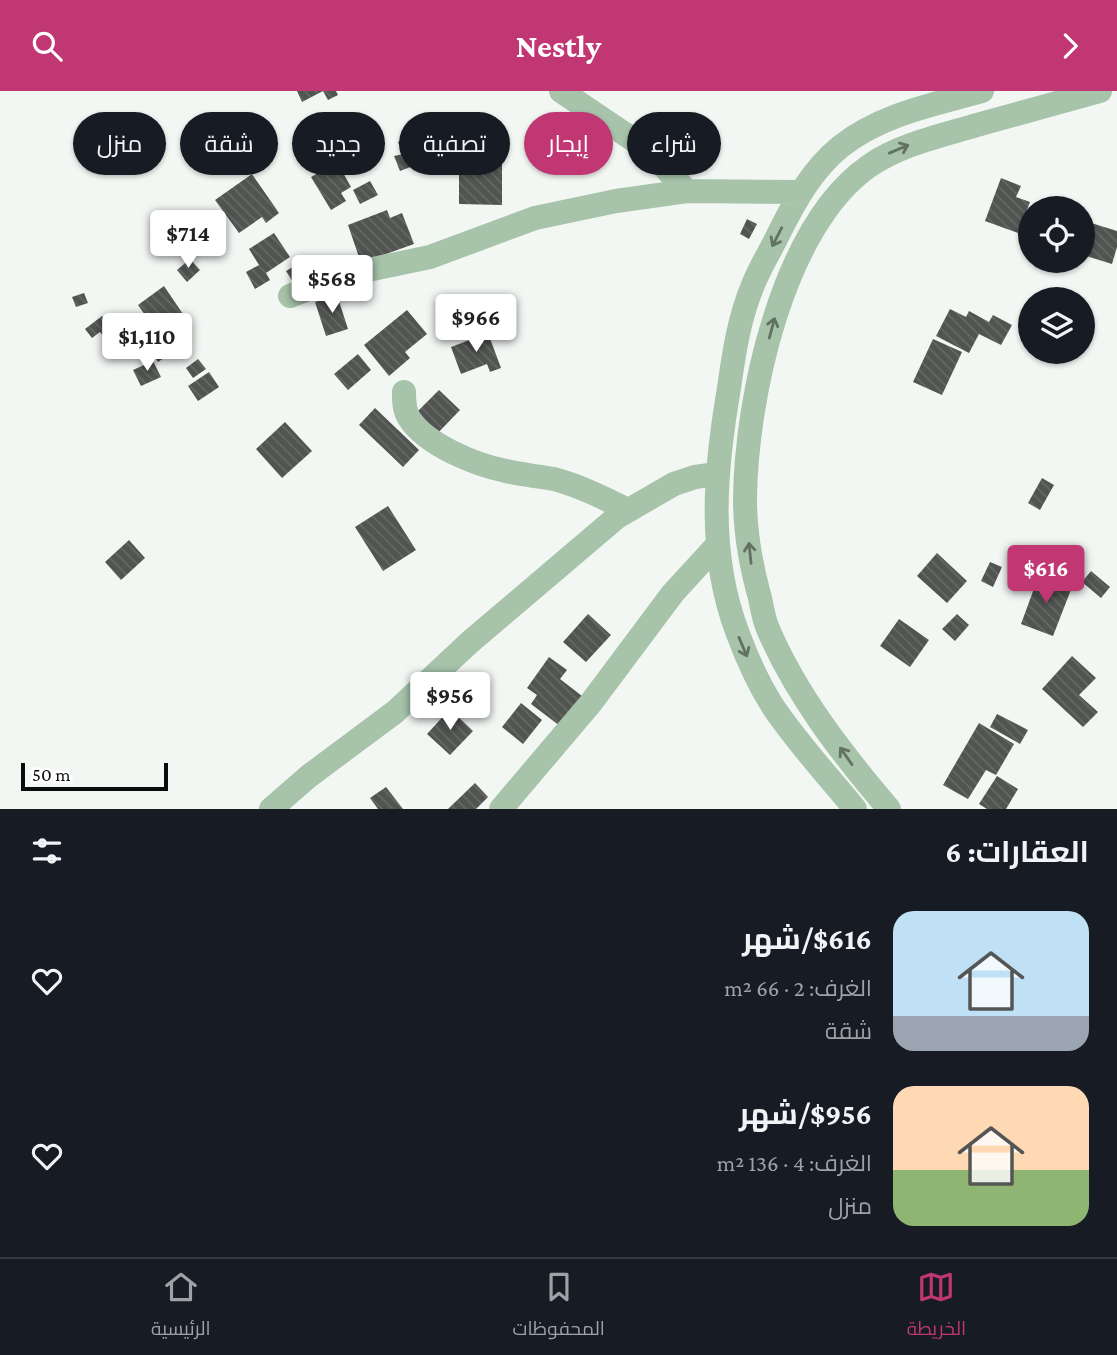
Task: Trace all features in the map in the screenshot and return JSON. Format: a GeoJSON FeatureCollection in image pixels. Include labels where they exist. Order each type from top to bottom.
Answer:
{"type":"FeatureCollection","features":[{"type":"Feature","properties":{"kind":"street"},"geometry":{"type":"LineString","coordinates":[[561,91],[647,149],[687,191]]}},
{"type":"Feature","properties":{"kind":"street"},"geometry":{"type":"LineString","coordinates":[[855,809],[773,706],[737,631],[719,563],[715,501],[717,474],[737,333],[753,285],[801,191],[833,154],[864,130],[891,117],[982,91]]}},
{"type":"Feature","properties":{"kind":"street"},"geometry":{"type":"LineString","coordinates":[[889,809],[857,771],[800,689],[767,627],[750,561],[745,499],[748,456],[757,385],[780,297],[824,211],[853,178],[870,165],[908,145],[1100,91]]}},
{"type":"Feature","properties":{"kind":"street"},"geometry":{"type":"LineString","coordinates":[[290,296],[344,275],[430,257],[535,218],[616,201],[687,191],[801,191]]}},
{"type":"Feature","properties":{"kind":"street"},"geometry":{"type":"LineString","coordinates":[[404,392],[409,418],[451,453],[504,471],[554,479],[587,490],[628,510]]}},
{"type":"Feature","properties":{"kind":"street"},"geometry":{"type":"LineString","coordinates":[[271,809],[309,776],[396,712],[470,642],[567,558],[628,510],[674,484],[717,474]]}},
{"type":"Feature","properties":{"kind":"street"},"geometry":{"type":"LineString","coordinates":[[501,809],[590,704],[673,593],[718,544]]}},
{"type":"Feature","properties":{"kind":"building"},"geometry":{"type":"Polygon","coordinates":[[[297,91],[323,91],[302,102],[297,91]]]}},
{"type":"Feature","properties":{"kind":"building"},"geometry":{"type":"Polygon","coordinates":[[[323,91],[336,91],[338,95],[328,100],[323,91]]]}},
{"type":"Feature","properties":{"kind":"building"},"geometry":{"type":"Polygon","coordinates":[[[399,155],[399,168],[394,156],[399,155]]]}},
{"type":"Feature","properties":{"kind":"building"},"geometry":{"type":"Polygon","coordinates":[[[253,175],[279,213],[266,223],[262,217],[239,233],[215,200],[253,175]]]}},
{"type":"Feature","properties":{"kind":"building"},"geometry":{"type":"Polygon","coordinates":[[[344,175],[351,187],[341,193],[346,201],[331,210],[311,177],[344,175]]]}},
{"type":"Feature","properties":{"kind":"building"},"geometry":{"type":"Polygon","coordinates":[[[459,175],[502,175],[502,205],[459,204],[459,175]]]}},
{"type":"Feature","properties":{"kind":"building"},"geometry":{"type":"Polygon","coordinates":[[[1001,178],[1021,186],[1016,197],[1018,233],[985,221],[1001,178]]]}},
{"type":"Feature","properties":{"kind":"building"},"geometry":{"type":"Polygon","coordinates":[[[370,181],[378,195],[360,204],[353,190],[370,181]]]}},
{"type":"Feature","properties":{"kind":"building"},"geometry":{"type":"Polygon","coordinates":[[[387,210],[390,218],[402,213],[414,244],[361,263],[348,225],[387,210]]]}},
{"type":"Feature","properties":{"kind":"building"},"geometry":{"type":"Polygon","coordinates":[[[747,219],[757,224],[749,239],[740,234],[747,219]]]}},
{"type":"Feature","properties":{"kind":"building"},"geometry":{"type":"Polygon","coordinates":[[[1095,224],[1117,231],[1117,247],[1112,264],[1095,259],[1095,224]]]}},
{"type":"Feature","properties":{"kind":"building"},"geometry":{"type":"Polygon","coordinates":[[[274,233],[290,257],[266,273],[270,280],[255,289],[246,272],[259,265],[249,249],[274,233]]]}},
{"type":"Feature","properties":{"kind":"building"},"geometry":{"type":"Polygon","coordinates":[[[190,259],[200,270],[187,282],[177,270],[190,259]]]}},
{"type":"Feature","properties":{"kind":"building"},"geometry":{"type":"Polygon","coordinates":[[[298,264],[306,276],[294,284],[286,271],[298,264]]]}},
{"type":"Feature","properties":{"kind":"building"},"geometry":{"type":"Polygon","coordinates":[[[164,286],[189,323],[170,336],[178,348],[158,362],[149,348],[162,339],[138,305],[164,286]]]}},
{"type":"Feature","properties":{"kind":"building"},"geometry":{"type":"Polygon","coordinates":[[[84,293],[88,303],[76,307],[72,297],[84,293]]]}},
{"type":"Feature","properties":{"kind":"building"},"geometry":{"type":"Polygon","coordinates":[[[337,295],[348,329],[326,336],[315,302],[337,295]]]}},
{"type":"Feature","properties":{"kind":"building"},"geometry":{"type":"Polygon","coordinates":[[[950,309],[966,317],[969,311],[989,322],[993,315],[1012,325],[1001,345],[979,334],[969,353],[936,336],[950,309]]]}},
{"type":"Feature","properties":{"kind":"building"},"geometry":{"type":"Polygon","coordinates":[[[407,310],[427,334],[405,352],[410,358],[389,376],[364,345],[407,310]]]}},
{"type":"Feature","properties":{"kind":"building"},"geometry":{"type":"Polygon","coordinates":[[[102,316],[107,323],[117,316],[126,327],[108,342],[100,332],[92,338],[85,329],[102,316]]]}},
{"type":"Feature","properties":{"kind":"building"},"geometry":{"type":"Polygon","coordinates":[[[488,333],[501,368],[490,372],[487,364],[461,374],[451,347],[488,333]]]}},
{"type":"Feature","properties":{"kind":"building"},"geometry":{"type":"Polygon","coordinates":[[[933,339],[962,352],[942,395],[913,382],[933,339]]]}},
{"type":"Feature","properties":{"kind":"building"},"geometry":{"type":"Polygon","coordinates":[[[358,354],[371,370],[348,390],[334,374],[358,354]]]}},
{"type":"Feature","properties":{"kind":"building"},"geometry":{"type":"Polygon","coordinates":[[[198,359],[206,369],[193,378],[186,368],[198,359]]]}},
{"type":"Feature","properties":{"kind":"building"},"geometry":{"type":"Polygon","coordinates":[[[153,361],[161,377],[141,386],[133,370],[153,361]]]}},
{"type":"Feature","properties":{"kind":"building"},"geometry":{"type":"Polygon","coordinates":[[[209,372],[219,387],[198,401],[188,386],[209,372]]]}},
{"type":"Feature","properties":{"kind":"building"},"geometry":{"type":"Polygon","coordinates":[[[439,390],[460,410],[435,436],[414,415],[439,390]]]}},
{"type":"Feature","properties":{"kind":"building"},"geometry":{"type":"Polygon","coordinates":[[[375,408],[419,450],[403,467],[359,425],[375,408]]]}},
{"type":"Feature","properties":{"kind":"building"},"geometry":{"type":"Polygon","coordinates":[[[285,422],[312,451],[282,478],[256,449],[285,422]]]}},
{"type":"Feature","properties":{"kind":"building"},"geometry":{"type":"Polygon","coordinates":[[[1042,478],[1054,485],[1040,510],[1028,503],[1042,478]]]}},
{"type":"Feature","properties":{"kind":"building"},"geometry":{"type":"Polygon","coordinates":[[[388,506],[416,550],[383,571],[355,527],[388,506]]]}},
{"type":"Feature","properties":{"kind":"building"},"geometry":{"type":"Polygon","coordinates":[[[129,540],[145,558],[121,580],[105,562],[129,540]]]}},
{"type":"Feature","properties":{"kind":"building"},"geometry":{"type":"Polygon","coordinates":[[[937,553],[967,581],[947,603],[917,576],[937,553]]]}},
{"type":"Feature","properties":{"kind":"building"},"geometry":{"type":"Polygon","coordinates":[[[990,562],[1002,567],[993,587],[981,581],[990,562]]]}},
{"type":"Feature","properties":{"kind":"building"},"geometry":{"type":"Polygon","coordinates":[[[1091,571],[1110,587],[1101,598],[1082,582],[1091,571]]]}},
{"type":"Feature","properties":{"kind":"building"},"geometry":{"type":"Polygon","coordinates":[[[1039,575],[1072,587],[1053,636],[1021,624],[1039,575]]]}},
{"type":"Feature","properties":{"kind":"building"},"geometry":{"type":"Polygon","coordinates":[[[588,614],[611,635],[586,662],[563,642],[588,614]]]}},
{"type":"Feature","properties":{"kind":"building"},"geometry":{"type":"Polygon","coordinates":[[[957,614],[969,625],[955,641],[942,629],[957,614]]]}},
{"type":"Feature","properties":{"kind":"building"},"geometry":{"type":"Polygon","coordinates":[[[899,619],[929,640],[910,667],[880,646],[899,619]]]}},
{"type":"Feature","properties":{"kind":"building"},"geometry":{"type":"Polygon","coordinates":[[[1072,656],[1096,678],[1079,695],[1098,712],[1083,727],[1042,689],[1072,656]]]}},
{"type":"Feature","properties":{"kind":"building"},"geometry":{"type":"Polygon","coordinates":[[[549,657],[567,670],[560,679],[582,696],[560,726],[531,704],[537,695],[527,688],[549,657]]]}},
{"type":"Feature","properties":{"kind":"building"},"geometry":{"type":"Polygon","coordinates":[[[521,703],[542,720],[523,744],[502,727],[521,703]]]}},
{"type":"Feature","properties":{"kind":"building"},"geometry":{"type":"Polygon","coordinates":[[[450,709],[473,731],[450,755],[427,734],[450,709]]]}},
{"type":"Feature","properties":{"kind":"building"},"geometry":{"type":"Polygon","coordinates":[[[997,714],[1028,730],[1020,744],[990,727],[997,714]]]}},
{"type":"Feature","properties":{"kind":"building"},"geometry":{"type":"Polygon","coordinates":[[[979,723],[1014,744],[996,775],[986,770],[968,799],[943,785],[979,723]]]}},
{"type":"Feature","properties":{"kind":"building"},"geometry":{"type":"Polygon","coordinates":[[[997,776],[1018,789],[1006,809],[987,809],[979,804],[997,776]]]}},
{"type":"Feature","properties":{"kind":"building"},"geometry":{"type":"Polygon","coordinates":[[[475,783],[488,797],[476,809],[448,809],[475,783]]]}},
{"type":"Feature","properties":{"kind":"building"},"geometry":{"type":"Polygon","coordinates":[[[386,787],[403,809],[378,809],[370,798],[386,787]]]}}]}
